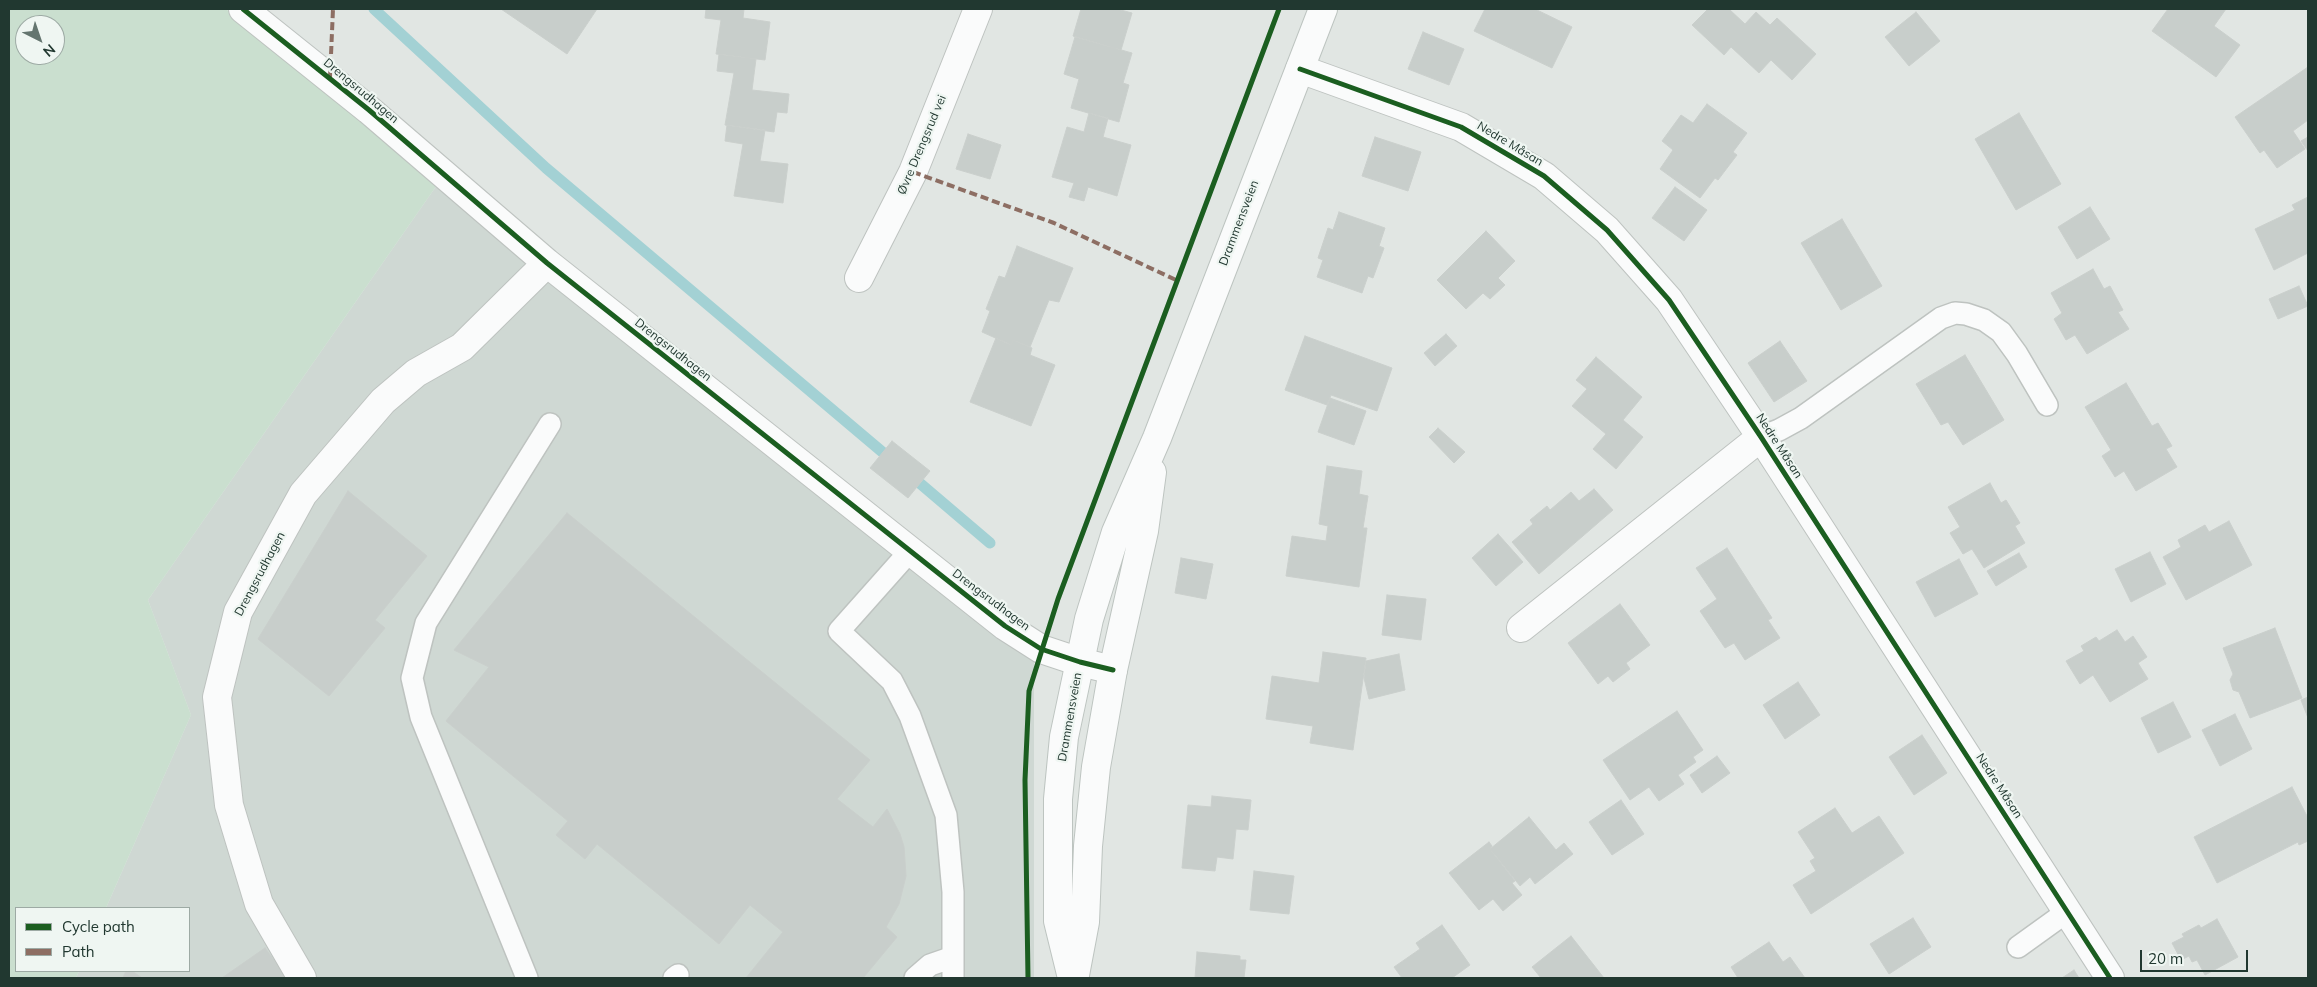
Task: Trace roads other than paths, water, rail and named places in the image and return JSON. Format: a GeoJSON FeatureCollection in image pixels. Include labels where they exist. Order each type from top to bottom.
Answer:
{"type":"FeatureCollection","features":[{"type":"Feature","properties":{"kind":"street","name":"Drengsrudhagen"},"geometry":{"type":"LineString","coordinates":[[242,9],[369,110],[547,263],[1005,626],[1041,649],[1112,670]]}},
{"type":"Feature","properties":{"kind":"street","name":"Øvre Drengsrud vei"},"geometry":{"type":"LineString","coordinates":[[859,278],[913,172],[978,9]]}},
{"type":"Feature","properties":{"kind":"street","name":"Drammensveien"},"geometry":{"type":"LineString","coordinates":[[1073,978],[1058,921],[1058,799],[1064,737],[1089,619],[1116,532],[1157,438],[1198,326],[1323,9]]}},
{"type":"Feature","properties":{"kind":"street","name":"Nedre Måsan"},"geometry":{"type":"LineString","coordinates":[[1300,69],[1461,127],[1544,176],[1607,230],[1669,300],[1761,437],[2110,978]]}},
{"type":"Feature","properties":{"kind":"street","name":"Drengsrudhagen"},"geometry":{"type":"LineString","coordinates":[[302,978],[259,904],[229,805],[217,696],[238,612],[303,494],[383,401],[416,373],[462,347],[547,263]]}},
{"type":"Feature","properties":{"kind":"street","name":"Nedre Måsan"},"geometry":{"type":"LineString","coordinates":[[1521,628],[1761,437]]}},
{"type":"Feature","properties":{"kind":"street","name":"Drammensveien"},"geometry":{"type":"LineString","coordinates":[[1073,978],[1085,922],[1088,846],[1096,768],[1112,670],[1144,531],[1157,438]]}},
{"type":"Feature","properties":{"kind":"lane"},"geometry":{"type":"LineString","coordinates":[[1761,437],[1801,418],[1941,318],[1955,313],[1966,314],[1984,320],[2001,332],[2017,354],[2047,404]]}},
{"type":"Feature","properties":{"kind":"lane"},"geometry":{"type":"LineString","coordinates":[[526,978],[421,717],[412,678],[426,624],[550,424]]}},
{"type":"Feature","properties":{"kind":"lane"},"geometry":{"type":"LineString","coordinates":[[911,550],[839,631],[892,681],[910,716],[946,816],[953,892],[953,978]]}},
{"type":"Feature","properties":{"kind":"lane"},"geometry":{"type":"LineString","coordinates":[[2018,947],[2068,911]]}},
{"type":"Feature","properties":{"kind":"lane"},"geometry":{"type":"LineString","coordinates":[[915,978],[930,965],[953,957]]}},
{"type":"Feature","properties":{"kind":"waterway"},"geometry":{"type":"LineString","coordinates":[[374,9],[546,168],[893,461]]}},
{"type":"Feature","properties":{"kind":"waterway"},"geometry":{"type":"LineString","coordinates":[[909,474],[990,543]]}}]}
